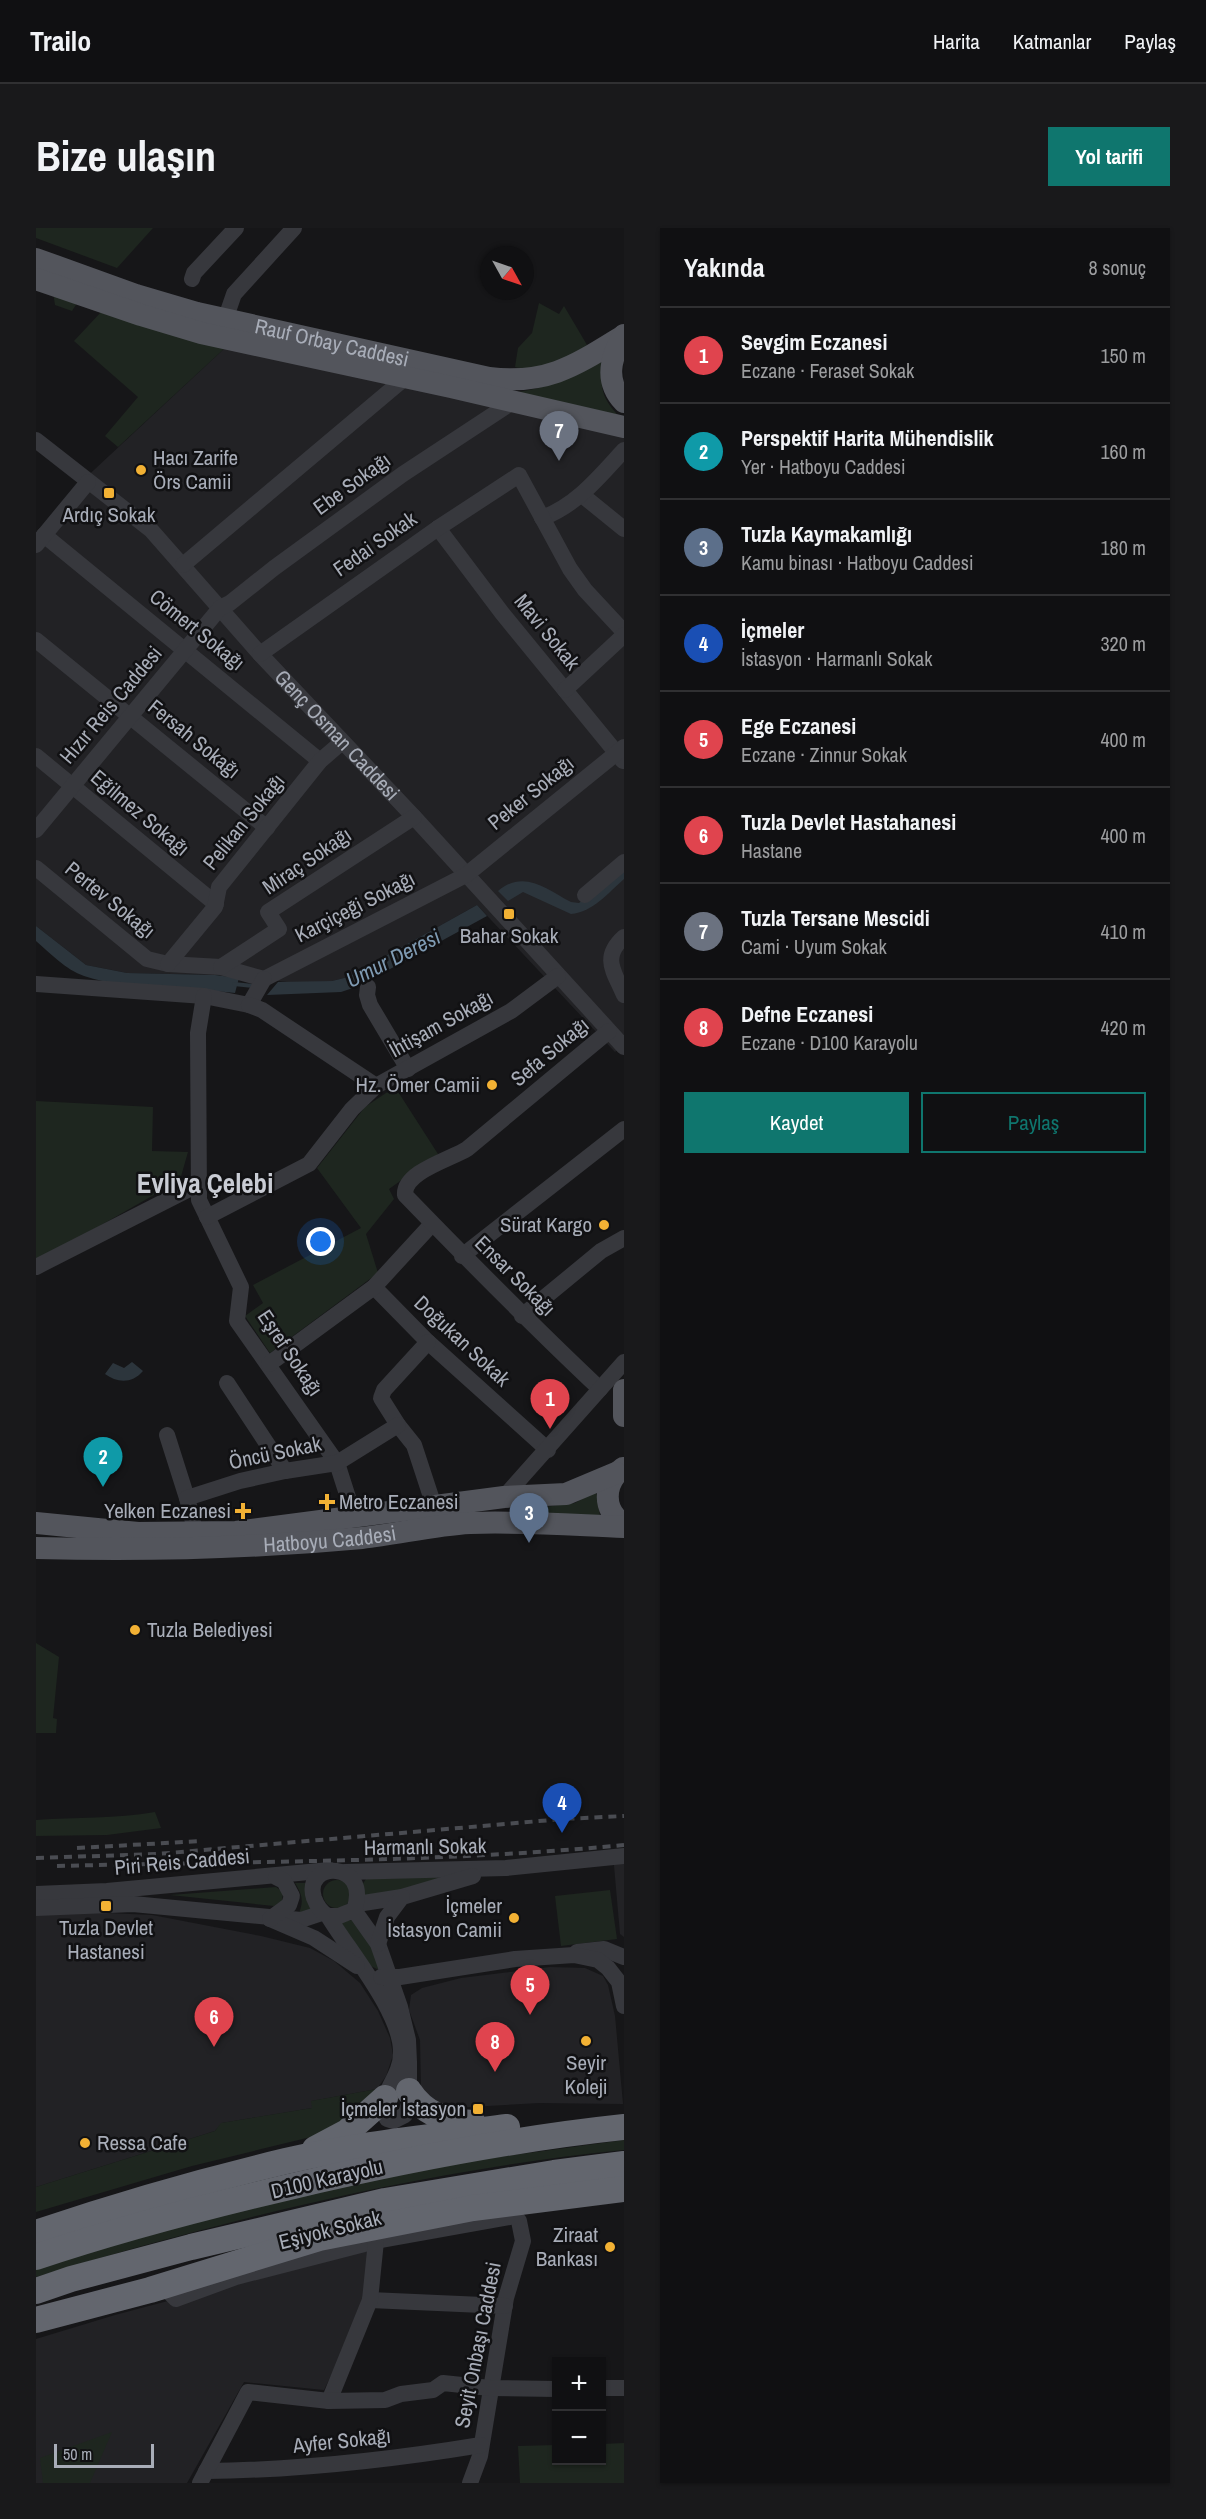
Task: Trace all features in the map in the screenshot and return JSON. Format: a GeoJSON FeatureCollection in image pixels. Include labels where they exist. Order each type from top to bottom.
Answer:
{"type":"FeatureCollection","features":[{"type":"Feature","properties":{"kind":"highway"},"geometry":{"type":"LineString","coordinates":[[287,2161],[347,2132],[397,2094],[447,2120],[458,2123],[621,2128]]}},
{"type":"Feature","properties":{"kind":"highway"},"geometry":{"type":"LineString","coordinates":[[36,2233],[84,2217],[287,2161],[408,2140],[522,2125]]}},
{"type":"Feature","properties":{"kind":"highway","name":"D100 Karayolu"},"geometry":{"type":"LineString","coordinates":[[36,2258],[155,2220],[369,2168],[462,2151],[621,2128]]}},
{"type":"Feature","properties":{"kind":"highway","name":"D100 Karayolu"},"geometry":{"type":"LineString","coordinates":[[36,2291],[71,2279],[279,2224],[440,2190],[624,2164]]}},
{"type":"Feature","properties":{"kind":"highway"},"geometry":{"type":"LineString","coordinates":[[36,2318],[163,2286],[319,2238],[473,2208],[624,2189]]}},
{"type":"Feature","properties":{"kind":"highway"},"geometry":{"type":"LineString","coordinates":[[36,2318],[279,2224]]}},
{"type":"Feature","properties":{"kind":"main road","name":"Rauf Orbay Caddesi"},"geometry":{"type":"LineString","coordinates":[[36,259],[154,301],[225,320],[503,380],[530,380],[557,373],[624,336]]}},
{"type":"Feature","properties":{"kind":"main road","name":"Rauf Orbay Caddesi"},"geometry":{"type":"LineString","coordinates":[[36,279],[201,333],[624,427]]}},
{"type":"Feature","properties":{"kind":"main road","name":"Rauf Orbay Caddesi"},"geometry":{"type":"LineString","coordinates":[[624,336],[612,359],[610,369],[613,387],[624,402]]}},
{"type":"Feature","properties":{"kind":"main road"},"geometry":{"type":"LineString","coordinates":[[624,1390],[624,1416]]}},
{"type":"Feature","properties":{"kind":"main road"},"geometry":{"type":"LineString","coordinates":[[621,1465],[610,1482],[608,1502],[612,1512],[624,1526]]}},
{"type":"Feature","properties":{"kind":"main road","name":"Hatboyu Caddesi"},"geometry":{"type":"LineString","coordinates":[[36,1523],[138,1533],[196,1534],[265,1528],[504,1497],[566,1494],[621,1465]]}},
{"type":"Feature","properties":{"kind":"main road","name":"Hatboyu Caddesi"},"geometry":{"type":"LineString","coordinates":[[36,1548],[200,1549],[363,1538],[477,1523],[624,1526]]}},
{"type":"Feature","properties":{"kind":"street"},"geometry":{"type":"LineString","coordinates":[[192,279],[194,273],[236,228]]}},
{"type":"Feature","properties":{"kind":"street"},"geometry":{"type":"LineString","coordinates":[[225,320],[234,294],[294,228]]}},
{"type":"Feature","properties":{"kind":"street"},"geometry":{"type":"LineString","coordinates":[[183,565],[405,378]]}},
{"type":"Feature","properties":{"kind":"street","name":"Ebe Sokağı"},"geometry":{"type":"LineString","coordinates":[[220,608],[230,603],[403,474],[514,401]]}},
{"type":"Feature","properties":{"kind":"street","name":"Genç Osman Caddesi"},"geometry":{"type":"LineString","coordinates":[[36,440],[152,530],[260,654],[414,817],[483,896],[624,1047]]}},
{"type":"Feature","properties":{"kind":"street"},"geometry":{"type":"LineString","coordinates":[[565,690],[624,634],[578,580],[542,518],[560,511],[582,495],[624,450]]}},
{"type":"Feature","properties":{"kind":"street","name":"Fedai Sokak"},"geometry":{"type":"LineString","coordinates":[[260,654],[438,528],[519,475],[542,518]]}},
{"type":"Feature","properties":{"kind":"street"},"geometry":{"type":"LineString","coordinates":[[40,540],[88,482]]}},
{"type":"Feature","properties":{"kind":"street"},"geometry":{"type":"LineString","coordinates":[[582,495],[624,529]]}},
{"type":"Feature","properties":{"kind":"street","name":"Mavi Sokak"},"geometry":{"type":"LineString","coordinates":[[438,528],[502,613],[565,690],[622,754]]}},
{"type":"Feature","properties":{"kind":"street","name":"Cömert Sokağı"},"geometry":{"type":"LineString","coordinates":[[40,540],[185,650],[320,761]]}},
{"type":"Feature","properties":{"kind":"street","name":"Hızır Reis Caddesi"},"geometry":{"type":"LineString","coordinates":[[36,830],[220,608]]}},
{"type":"Feature","properties":{"kind":"street","name":"Fersah Sokağı"},"geometry":{"type":"LineString","coordinates":[[36,640],[267,828]]}},
{"type":"Feature","properties":{"kind":"street","name":"Pelikan Sokağı"},"geometry":{"type":"LineString","coordinates":[[168,964],[216,904],[219,887],[320,761],[342,742]]}},
{"type":"Feature","properties":{"kind":"street","name":"Peker Sokağı"},"geometry":{"type":"LineString","coordinates":[[466,875],[622,754]]}},
{"type":"Feature","properties":{"kind":"street","name":"Eğilmez Sokağı"},"geometry":{"type":"LineString","coordinates":[[36,756],[216,904]]}},
{"type":"Feature","properties":{"kind":"street","name":"Miraç Sokağı"},"geometry":{"type":"LineString","coordinates":[[221,967],[279,929],[268,912],[414,817]]}},
{"type":"Feature","properties":{"kind":"street"},"geometry":{"type":"LineString","coordinates":[[585,895],[624,862]]}},
{"type":"Feature","properties":{"kind":"street","name":"Pertev Sokağı"},"geometry":{"type":"LineString","coordinates":[[36,868],[147,959],[168,964],[221,967],[263,980]]}},
{"type":"Feature","properties":{"kind":"street","name":"Karçiçeği Sokağı"},"geometry":{"type":"LineString","coordinates":[[263,980],[466,875]]}},
{"type":"Feature","properties":{"kind":"street"},"geometry":{"type":"LineString","coordinates":[[624,937],[612,949],[610,959],[624,995]]}},
{"type":"Feature","properties":{"kind":"street","name":"İhtişam Sokağı"},"geometry":{"type":"LineString","coordinates":[[207,1217],[309,1164],[352,1109],[376,1086],[511,1011],[558,976]]}},
{"type":"Feature","properties":{"kind":"street"},"geometry":{"type":"LineString","coordinates":[[252,1001],[263,980]]}},
{"type":"Feature","properties":{"kind":"street"},"geometry":{"type":"LineString","coordinates":[[36,984],[252,1001],[376,1086]]}},
{"type":"Feature","properties":{"kind":"street"},"geometry":{"type":"LineString","coordinates":[[368,987],[367,995],[370,1005],[408,1069]]}},
{"type":"Feature","properties":{"kind":"street","name":"Eşref Sokağı"},"geometry":{"type":"LineString","coordinates":[[204,996],[198,1033],[197,1185],[199,1200],[241,1287],[237,1321],[337,1463],[354,1516]]}},
{"type":"Feature","properties":{"kind":"street","name":"Sefa Sokağı"},"geometry":{"type":"LineString","coordinates":[[404,1191],[408,1183],[432,1164],[456,1156],[467,1149],[609,1032]]}},
{"type":"Feature","properties":{"kind":"street"},"geometry":{"type":"LineString","coordinates":[[462,1256],[624,1129]]}},
{"type":"Feature","properties":{"kind":"street"},"geometry":{"type":"LineString","coordinates":[[36,1267],[197,1185]]}},
{"type":"Feature","properties":{"kind":"street","name":"Ensar Sokağı"},"geometry":{"type":"LineString","coordinates":[[404,1191],[431,1225],[522,1316],[600,1389]]}},
{"type":"Feature","properties":{"kind":"street"},"geometry":{"type":"LineString","coordinates":[[269,1364],[374,1287],[431,1225]]}},
{"type":"Feature","properties":{"kind":"street"},"geometry":{"type":"LineString","coordinates":[[522,1316],[601,1251],[624,1238]]}},
{"type":"Feature","properties":{"kind":"street","name":"Doğukan Sokak"},"geometry":{"type":"LineString","coordinates":[[374,1287],[428,1342],[548,1450]]}},
{"type":"Feature","properties":{"kind":"street"},"geometry":{"type":"LineString","coordinates":[[428,1342],[384,1390],[381,1398],[414,1445],[434,1506]]}},
{"type":"Feature","properties":{"kind":"street"},"geometry":{"type":"LineString","coordinates":[[504,1497],[624,1362]]}},
{"type":"Feature","properties":{"kind":"street"},"geometry":{"type":"LineString","coordinates":[[227,1383],[285,1471]]}},
{"type":"Feature","properties":{"kind":"street","name":"Öncü Sokak"},"geometry":{"type":"LineString","coordinates":[[187,1498],[240,1481],[337,1463],[398,1425]]}},
{"type":"Feature","properties":{"kind":"street"},"geometry":{"type":"LineString","coordinates":[[167,1435],[196,1534]]}},
{"type":"Feature","properties":{"kind":"street","name":"Harmanlı Sokak"},"geometry":{"type":"LineString","coordinates":[[338,1871],[506,1868],[624,1856]]}},
{"type":"Feature","properties":{"kind":"street","name":"Harmanlı Sokak"},"geometry":{"type":"LineString","coordinates":[[355,1907],[402,1897],[506,1868]]}},
{"type":"Feature","properties":{"kind":"street"},"geometry":{"type":"LineString","coordinates":[[270,1919],[301,1920],[325,1915],[339,1916],[355,1907],[358,1897],[354,1882],[338,1871],[319,1876],[313,1889],[316,1902],[325,1915],[362,1970],[383,2000],[397,2029],[401,2042],[397,2094]]}},
{"type":"Feature","properties":{"kind":"street","name":"Piri Reis Caddesi"},"geometry":{"type":"LineString","coordinates":[[36,1894],[107,1891],[338,1871]]}},
{"type":"Feature","properties":{"kind":"street"},"geometry":{"type":"LineString","coordinates":[[270,1919],[289,1905],[292,1896],[284,1881],[276,1876]]}},
{"type":"Feature","properties":{"kind":"street"},"geometry":{"type":"LineString","coordinates":[[397,2094],[408,2040],[400,2007],[379,1947],[387,1917],[402,1897]]}},
{"type":"Feature","properties":{"kind":"street","name":"Piri Reis Caddesi"},"geometry":{"type":"LineString","coordinates":[[36,1908],[133,1904],[270,1919]]}},
{"type":"Feature","properties":{"kind":"street"},"geometry":{"type":"LineString","coordinates":[[355,1907],[379,1947],[391,1960],[410,1968],[436,1970]]}},
{"type":"Feature","properties":{"kind":"street"},"geometry":{"type":"LineString","coordinates":[[270,1919],[314,1938],[362,1970],[380,1977],[604,1949],[624,1957]]}},
{"type":"Feature","properties":{"kind":"street"},"geometry":{"type":"LineString","coordinates":[[559,1955],[588,1957],[608,1968],[619,1982],[624,2006]]}},
{"type":"Feature","properties":{"kind":"street"},"geometry":{"type":"LineString","coordinates":[[400,2007],[403,1992],[408,1986],[436,1970]]}},
{"type":"Feature","properties":{"kind":"street","name":"Eşiyok Sokak"},"geometry":{"type":"LineString","coordinates":[[163,2286],[176,2299],[236,2277],[376,2241],[515,2216]]}},
{"type":"Feature","properties":{"kind":"street","name":"Seyit Onbaşı Caddesi"},"geometry":{"type":"LineString","coordinates":[[470,2483],[481,2445],[505,2306],[523,2241],[519,2221],[515,2216]]}},
{"type":"Feature","properties":{"kind":"street"},"geometry":{"type":"LineString","coordinates":[[329,2401],[370,2300],[376,2241]]}},
{"type":"Feature","properties":{"kind":"street"},"geometry":{"type":"LineString","coordinates":[[370,2300],[505,2306]]}},
{"type":"Feature","properties":{"kind":"street"},"geometry":{"type":"LineString","coordinates":[[203,2477],[248,2392],[329,2401],[385,2400],[401,2394],[433,2390],[443,2383],[490,2388],[552,2389]]}},
{"type":"Feature","properties":{"kind":"street"},"geometry":{"type":"LineString","coordinates":[[606,2388],[624,2388]]}},
{"type":"Feature","properties":{"kind":"street","name":"Ayfer Sokağı"},"geometry":{"type":"LineString","coordinates":[[203,2477],[331,2466],[481,2445]]}},
{"type":"Feature","properties":{"kind":"shaded area"},"geometry":{"type":"Polygon","coordinates":[[[36,228],[153,228],[117,268],[36,238],[36,228]]]}},
{"type":"Feature","properties":{"kind":"shaded area"},"geometry":{"type":"Polygon","coordinates":[[[53,292],[79,300],[72,311],[55,305],[53,292]]]}},
{"type":"Feature","properties":{"kind":"shaded area"},"geometry":{"type":"Polygon","coordinates":[[[539,303],[559,314],[564,306],[587,345],[566,361],[536,368],[515,367],[518,348],[532,333],[539,303]]]}},
{"type":"Feature","properties":{"kind":"shaded area"},"geometry":{"type":"Polygon","coordinates":[[[103,310],[227,346],[118,447],[105,436],[138,397],[74,341],[103,310]]]}},
{"type":"Feature","properties":{"kind":"shaded area"},"geometry":{"type":"Polygon","coordinates":[[[227,346],[624,431],[624,1044],[615,1052],[477,905],[348,977],[332,981],[298,983],[215,975],[127,973],[86,965],[36,926],[36,536],[80,483],[227,346]]]}},
{"type":"Feature","properties":{"kind":"shaded area"},"geometry":{"type":"Polygon","coordinates":[[[604,357],[603,389],[608,403],[620,417],[513,393],[539,388],[604,357]]]}},
{"type":"Feature","properties":{"kind":"shaded area"},"geometry":{"type":"Polygon","coordinates":[[[395,1087],[438,1154],[389,1189],[394,1199],[366,1234],[378,1273],[270,1353],[245,1316],[263,1303],[253,1285],[361,1228],[317,1168],[365,1107],[395,1087]]]}},
{"type":"Feature","properties":{"kind":"shaded area"},"geometry":{"type":"Polygon","coordinates":[[[36,1101],[153,1107],[152,1151],[188,1152],[180,1180],[82,1236],[36,1259],[36,1101]]]}},
{"type":"Feature","properties":{"kind":"shaded area"},"geometry":{"type":"Polygon","coordinates":[[[596,1491],[600,1516],[512,1511],[575,1503],[596,1491]]]}},
{"type":"Feature","properties":{"kind":"shaded area"},"geometry":{"type":"Polygon","coordinates":[[[36,1643],[59,1657],[53,1718],[57,1719],[56,1733],[36,1733],[36,1643]]]}},
{"type":"Feature","properties":{"kind":"shaded area"},"geometry":{"type":"Polygon","coordinates":[[[155,1812],[161,1828],[107,1835],[36,1836],[36,1820],[111,1817],[155,1812]]]}},
{"type":"Feature","properties":{"kind":"shaded area"},"geometry":{"type":"Polygon","coordinates":[[[624,1853],[624,1937],[620,1934],[613,1854],[624,1853]]]}},
{"type":"Feature","properties":{"kind":"shaded area"},"geometry":{"type":"Polygon","coordinates":[[[444,1877],[408,1891],[365,1898],[362,1885],[366,1879],[444,1877]]]}},
{"type":"Feature","properties":{"kind":"shaded area"},"geometry":{"type":"Polygon","coordinates":[[[337,1880],[347,1884],[351,1894],[347,1904],[337,1908],[327,1904],[323,1894],[327,1884],[337,1880]]]}},
{"type":"Feature","properties":{"kind":"shaded area"},"geometry":{"type":"Polygon","coordinates":[[[295,1883],[307,1883],[312,1913],[299,1913],[302,1898],[295,1883]]]}},
{"type":"Feature","properties":{"kind":"shaded area"},"geometry":{"type":"Polygon","coordinates":[[[276,1887],[283,1892],[282,1901],[274,1906],[170,1895],[276,1887]]]}},
{"type":"Feature","properties":{"kind":"shaded area"},"geometry":{"type":"Polygon","coordinates":[[[610,1890],[617,1939],[561,1946],[555,1896],[610,1890]]]}},
{"type":"Feature","properties":{"kind":"shaded area"},"geometry":{"type":"Polygon","coordinates":[[[86,1912],[152,1915],[261,1936],[310,1948],[334,1961],[360,1983],[378,2011],[390,2038],[393,2055],[386,2076],[377,2089],[312,2101],[312,2108],[222,2123],[215,2131],[36,2187],[36,1914],[86,1912]]]}},
{"type":"Feature","properties":{"kind":"shaded area"},"geometry":{"type":"Polygon","coordinates":[[[362,1918],[383,1972],[365,1963],[341,1922],[362,1918]]]}},
{"type":"Feature","properties":{"kind":"shaded area"},"geometry":{"type":"Polygon","coordinates":[[[550,1967],[585,1968],[603,1976],[608,1985],[615,2016],[623,2104],[539,2103],[452,2108],[432,2102],[421,2087],[420,2040],[409,2010],[411,1995],[422,1988],[461,1978],[550,1967]]]}},
{"type":"Feature","properties":{"kind":"shaded area"},"geometry":{"type":"Polygon","coordinates":[[[377,2089],[351,2118],[319,2135],[192,2166],[36,2212],[36,2187],[215,2131],[221,2123],[312,2108],[311,2101],[377,2089]]]}},
{"type":"Feature","properties":{"kind":"shaded area"},"geometry":{"type":"Polygon","coordinates":[[[624,2140],[624,2150],[475,2170],[327,2199],[181,2236],[36,2277],[36,2266],[270,2200],[476,2160],[624,2140]]]}},
{"type":"Feature","properties":{"kind":"shaded area"},"geometry":{"type":"Polygon","coordinates":[[[375,2246],[366,2303],[324,2390],[244,2382],[187,2483],[36,2483],[36,2339],[115,2315],[375,2246]]]}},
{"type":"Feature","properties":{"kind":"shaded area"},"geometry":{"type":"Polygon","coordinates":[[[112,2432],[90,2483],[43,2483],[40,2458],[112,2432]]]}},
{"type":"Feature","properties":{"kind":"shaded area"},"geometry":{"type":"Polygon","coordinates":[[[624,2443],[624,2483],[520,2483],[518,2446],[552,2445],[552,2465],[606,2465],[606,2444],[624,2443]]]}},
{"type":"Feature","properties":{"kind":"water"},"geometry":{"type":"Polygon","coordinates":[[[624,866],[624,879],[600,901],[586,910],[571,914],[523,892],[508,901],[498,891],[508,885],[526,881],[544,887],[571,902],[579,903],[624,866]]]}},
{"type":"Feature","properties":{"kind":"water"},"geometry":{"type":"Polygon","coordinates":[[[477,905],[487,916],[359,986],[341,992],[267,995],[278,982],[332,981],[348,977],[477,905]]]}},
{"type":"Feature","properties":{"kind":"water"},"geometry":{"type":"Polygon","coordinates":[[[36,926],[86,965],[127,973],[215,975],[239,978],[235,993],[121,985],[84,976],[65,965],[36,941],[36,926]]]}},
{"type":"Feature","properties":{"kind":"water"},"geometry":{"type":"Polygon","coordinates":[[[132,1362],[143,1371],[134,1378],[124,1381],[105,1374],[113,1363],[124,1368],[132,1362]]]}},
{"type":"Feature","properties":{"kind":"waterway","name":"Umur Deresi"},"geometry":{"type":"LineString","coordinates":[[234,984],[253,986]]}},
{"type":"Feature","properties":{"kind":"railway"},"geometry":{"type":"LineString","coordinates":[[36,1858],[157,1854],[563,1819],[624,1816]]}},
{"type":"Feature","properties":{"kind":"railway"},"geometry":{"type":"LineString","coordinates":[[77,1848],[202,1841]]}},
{"type":"Feature","properties":{"kind":"railway"},"geometry":{"type":"LineString","coordinates":[[57,1866],[412,1858],[624,1845]]}},
{"type":"Feature","properties":{"kind":"place","name":"Tuzla Tersane Mescidi"},"geometry":{"type":"Point","coordinates":[559,461]}},
{"type":"Feature","properties":{"kind":"place","name":"Hacı Zarife Örs Camii"},"geometry":{"type":"Point","coordinates":[141,470]}},
{"type":"Feature","properties":{"kind":"place","name":"Ardıç Sokak"},"geometry":{"type":"Point","coordinates":[109,493]}},
{"type":"Feature","properties":{"kind":"place","name":"Bahar Sokak"},"geometry":{"type":"Point","coordinates":[509,914]}},
{"type":"Feature","properties":{"kind":"place","name":"Hz. Ömer Camii"},"geometry":{"type":"Point","coordinates":[492,1085]}},
{"type":"Feature","properties":{"kind":"place","name":"Sürat Kargo"},"geometry":{"type":"Point","coordinates":[604,1225]}},
{"type":"Feature","properties":{"kind":"place","name":"Sevgim Eczanesi"},"geometry":{"type":"Point","coordinates":[550,1429]}},
{"type":"Feature","properties":{"kind":"place","name":"Perspektif Harita Mühendislik"},"geometry":{"type":"Point","coordinates":[103,1487]}},
{"type":"Feature","properties":{"kind":"place","name":"Metro Eczanesi"},"geometry":{"type":"Point","coordinates":[327,1502]}},
{"type":"Feature","properties":{"kind":"place","name":"Yelken Eczanesi"},"geometry":{"type":"Point","coordinates":[243,1511]}},
{"type":"Feature","properties":{"kind":"place","name":"Tuzla Kaymakamlığı"},"geometry":{"type":"Point","coordinates":[529,1543]}},
{"type":"Feature","properties":{"kind":"place","name":"Tuzla Belediyesi"},"geometry":{"type":"Point","coordinates":[135,1630]}},
{"type":"Feature","properties":{"kind":"place","name":"İçmeler"},"geometry":{"type":"Point","coordinates":[562,1833]}},
{"type":"Feature","properties":{"kind":"place","name":"Tuzla Devlet Hastanesi"},"geometry":{"type":"Point","coordinates":[106,1906]}},
{"type":"Feature","properties":{"kind":"place","name":"İçmeler İstasyon Camii"},"geometry":{"type":"Point","coordinates":[514,1918]}},
{"type":"Feature","properties":{"kind":"place","name":"Ege Eczanesi"},"geometry":{"type":"Point","coordinates":[530,2015]}},
{"type":"Feature","properties":{"kind":"place","name":"Seyir Koleji"},"geometry":{"type":"Point","coordinates":[586,2041]}},
{"type":"Feature","properties":{"kind":"place","name":"Tuzla Devlet Hastahanesi"},"geometry":{"type":"Point","coordinates":[214,2047]}},
{"type":"Feature","properties":{"kind":"place","name":"Defne Eczanesi"},"geometry":{"type":"Point","coordinates":[495,2072]}},
{"type":"Feature","properties":{"kind":"place","name":"İçmeler İstasyon"},"geometry":{"type":"Point","coordinates":[478,2109]}},
{"type":"Feature","properties":{"kind":"place","name":"Ressa Cafe"},"geometry":{"type":"Point","coordinates":[85,2143]}},
{"type":"Feature","properties":{"kind":"place","name":"Ziraat Bankası"},"geometry":{"type":"Point","coordinates":[610,2247]}},
{"type":"Feature","properties":{"kind":"district","name":"Evliya Çelebi"},"geometry":{"type":"Point","coordinates":[205,1184]}}]}
